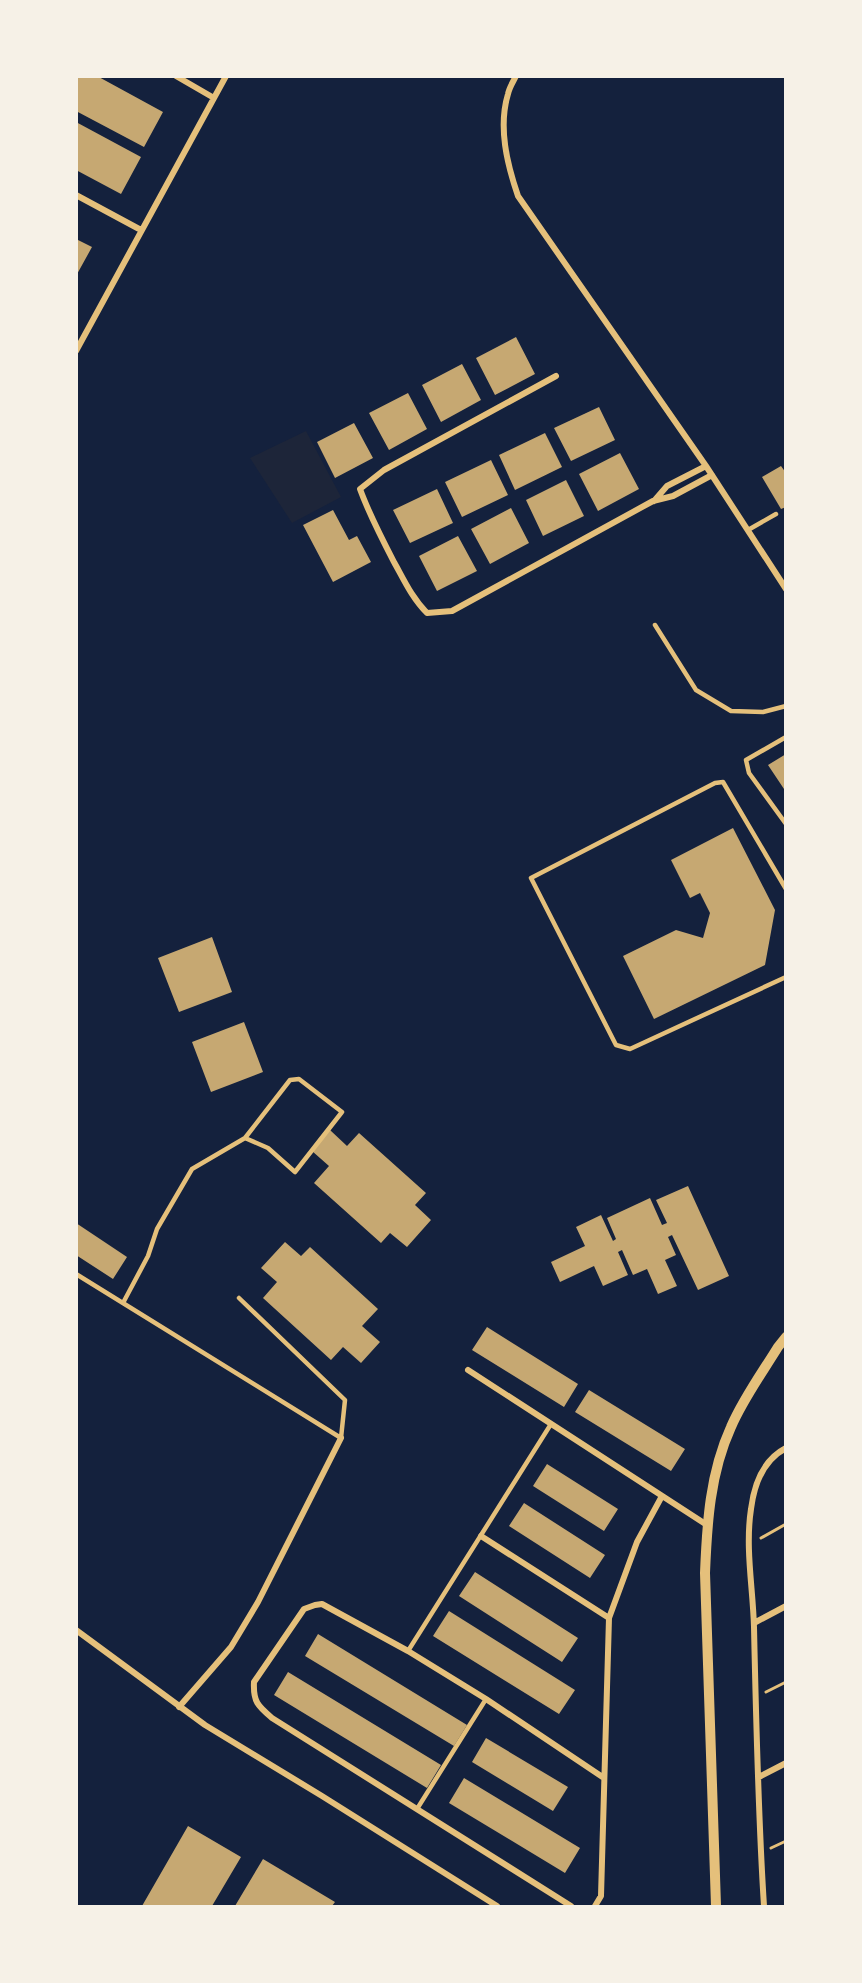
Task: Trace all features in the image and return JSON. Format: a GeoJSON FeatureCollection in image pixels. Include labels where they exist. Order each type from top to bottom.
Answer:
{"type":"FeatureCollection","features":[{"type":"Feature","properties":{"kind":"street"},"geometry":{"type":"LineString","coordinates":[[176,76],[214,98]]}},
{"type":"Feature","properties":{"kind":"street"},"geometry":{"type":"LineString","coordinates":[[76,351],[226,76]]}},
{"type":"Feature","properties":{"kind":"street"},"geometry":{"type":"LineString","coordinates":[[516,76],[507,94],[504,119],[505,143],[518,196],[706,466],[786,589]]}},
{"type":"Feature","properties":{"kind":"street"},"geometry":{"type":"LineString","coordinates":[[76,195],[141,230]]}},
{"type":"Feature","properties":{"kind":"street"},"geometry":{"type":"LineString","coordinates":[[556,376],[384,470],[360,489],[370,515],[416,602],[427,613],[452,611],[653,501],[673,496],[712,475]]}},
{"type":"Feature","properties":{"kind":"street"},"geometry":{"type":"LineString","coordinates":[[653,501],[667,486],[706,466]]}},
{"type":"Feature","properties":{"kind":"street"},"geometry":{"type":"LineString","coordinates":[[716,1906],[705,1573],[706,1525],[714,1480],[731,1427],[786,1337]]}},
{"type":"Feature","properties":{"kind":"street"},"geometry":{"type":"LineString","coordinates":[[468,1370],[706,1525]]}},
{"type":"Feature","properties":{"kind":"street"},"geometry":{"type":"LineString","coordinates":[[179,1707],[231,1647],[258,1602],[341,1438]]}},
{"type":"Feature","properties":{"kind":"street"},"geometry":{"type":"LineString","coordinates":[[764,1906],[754,1623],[748,1544],[751,1508],[757,1482],[764,1466],[786,1448]]}},
{"type":"Feature","properties":{"kind":"street"},"geometry":{"type":"LineString","coordinates":[[595,1906],[602,1896],[609,1618],[637,1542],[662,1496]]}},
{"type":"Feature","properties":{"kind":"street"},"geometry":{"type":"LineString","coordinates":[[481,1536],[609,1618]]}},
{"type":"Feature","properties":{"kind":"street"},"geometry":{"type":"LineString","coordinates":[[571,1906],[272,1719],[258,1706],[253,1695],[254,1682],[304,1609],[322,1604],[408,1651],[486,1699],[604,1778]]}},
{"type":"Feature","properties":{"kind":"street"},"geometry":{"type":"LineString","coordinates":[[754,1623],[786,1606]]}},
{"type":"Feature","properties":{"kind":"street"},"geometry":{"type":"LineString","coordinates":[[76,1630],[179,1707],[497,1906]]}},
{"type":"Feature","properties":{"kind":"street"},"geometry":{"type":"LineString","coordinates":[[759,1778],[786,1763]]}},
{"type":"Feature","properties":{"kind":"lane"},"geometry":{"type":"LineString","coordinates":[[748,530],[776,514]]}},
{"type":"Feature","properties":{"kind":"lane"},"geometry":{"type":"LineString","coordinates":[[655,625],[696,690],[732,711],[763,712],[786,706]]}},
{"type":"Feature","properties":{"kind":"lane"},"geometry":{"type":"LineString","coordinates":[[786,737],[746,760],[749,773],[786,824]]}},
{"type":"Feature","properties":{"kind":"lane"},"geometry":{"type":"LineString","coordinates":[[786,889],[723,782],[715,783],[531,878],[616,1045],[630,1049],[786,977]]}},
{"type":"Feature","properties":{"kind":"lane"},"geometry":{"type":"LineString","coordinates":[[123,1303],[148,1256],[157,1229],[192,1169],[245,1138],[290,1080],[299,1079],[342,1112],[295,1172],[268,1148],[245,1138]]}},
{"type":"Feature","properties":{"kind":"lane"},"geometry":{"type":"LineString","coordinates":[[76,1274],[341,1438],[345,1400],[239,1298]]}},
{"type":"Feature","properties":{"kind":"lane"},"geometry":{"type":"LineString","coordinates":[[408,1651],[551,1424]]}},
{"type":"Feature","properties":{"kind":"lane"},"geometry":{"type":"LineString","coordinates":[[417,1809],[486,1699]]}},
{"type":"Feature","properties":{"kind":"path"},"geometry":{"type":"LineString","coordinates":[[748,1544],[786,1524]]}},
{"type":"Feature","properties":{"kind":"path"},"geometry":{"type":"LineString","coordinates":[[756,1698],[786,1682]]}},
{"type":"Feature","properties":{"kind":"shaded area"},"geometry":{"type":"Polygon","coordinates":[[[306,431],[341,497],[292,523],[250,458],[306,431]]]}},
{"type":"Feature","properties":{"kind":"building"},"geometry":{"type":"Polygon","coordinates":[[[76,76],[97,76],[163,112],[144,147],[76,111],[76,76]]]}},
{"type":"Feature","properties":{"kind":"building"},"geometry":{"type":"Polygon","coordinates":[[[76,122],[141,157],[121,194],[76,170],[76,122]]]}},
{"type":"Feature","properties":{"kind":"building"},"geometry":{"type":"Polygon","coordinates":[[[76,239],[92,247],[76,276],[76,239]]]}},
{"type":"Feature","properties":{"kind":"building"},"geometry":{"type":"Polygon","coordinates":[[[516,337],[535,374],[495,395],[476,358],[516,337]]]}},
{"type":"Feature","properties":{"kind":"building"},"geometry":{"type":"Polygon","coordinates":[[[462,364],[481,400],[441,422],[422,385],[462,364]]]}},
{"type":"Feature","properties":{"kind":"building"},"geometry":{"type":"Polygon","coordinates":[[[408,393],[427,429],[389,450],[369,413],[408,393]]]}},
{"type":"Feature","properties":{"kind":"building"},"geometry":{"type":"Polygon","coordinates":[[[599,407],[615,440],[571,461],[554,428],[599,407]]]}},
{"type":"Feature","properties":{"kind":"building"},"geometry":{"type":"Polygon","coordinates":[[[354,423],[373,458],[335,478],[317,442],[354,423]]]}},
{"type":"Feature","properties":{"kind":"building"},"geometry":{"type":"Polygon","coordinates":[[[545,433],[562,467],[515,490],[499,455],[545,433]]]}},
{"type":"Feature","properties":{"kind":"building"},"geometry":{"type":"Polygon","coordinates":[[[620,453],[639,489],[598,511],[579,474],[620,453]]]}},
{"type":"Feature","properties":{"kind":"building"},"geometry":{"type":"Polygon","coordinates":[[[491,460],[508,495],[462,517],[445,482],[491,460]]]}},
{"type":"Feature","properties":{"kind":"building"},"geometry":{"type":"Polygon","coordinates":[[[781,466],[786,473],[786,507],[781,509],[762,477],[781,466]]]}},
{"type":"Feature","properties":{"kind":"building"},"geometry":{"type":"Polygon","coordinates":[[[566,480],[584,516],[543,536],[526,500],[566,480]]]}},
{"type":"Feature","properties":{"kind":"building"},"geometry":{"type":"Polygon","coordinates":[[[437,489],[453,523],[410,543],[393,510],[437,489]]]}},
{"type":"Feature","properties":{"kind":"building"},"geometry":{"type":"Polygon","coordinates":[[[511,508],[529,543],[490,564],[471,529],[511,508]]]}},
{"type":"Feature","properties":{"kind":"building"},"geometry":{"type":"Polygon","coordinates":[[[333,510],[349,540],[357,536],[371,562],[333,582],[303,525],[333,510]]]}},
{"type":"Feature","properties":{"kind":"building"},"geometry":{"type":"Polygon","coordinates":[[[458,536],[477,571],[437,591],[419,556],[458,536]]]}},
{"type":"Feature","properties":{"kind":"building"},"geometry":{"type":"Polygon","coordinates":[[[786,754],[786,792],[768,765],[786,754]]]}},
{"type":"Feature","properties":{"kind":"building"},"geometry":{"type":"Polygon","coordinates":[[[733,828],[775,910],[765,965],[654,1019],[623,956],[676,930],[703,938],[710,913],[700,893],[690,898],[671,860],[733,828]]]}},
{"type":"Feature","properties":{"kind":"building"},"geometry":{"type":"Polygon","coordinates":[[[212,937],[232,992],[179,1012],[158,958],[212,937]]]}},
{"type":"Feature","properties":{"kind":"building"},"geometry":{"type":"Polygon","coordinates":[[[244,1022],[263,1072],[211,1092],[192,1042],[244,1022]]]}},
{"type":"Feature","properties":{"kind":"building"},"geometry":{"type":"Polygon","coordinates":[[[330,1130],[347,1146],[359,1133],[426,1193],[415,1205],[431,1220],[407,1247],[390,1233],[381,1243],[314,1183],[329,1166],[312,1151],[330,1130]]]}},
{"type":"Feature","properties":{"kind":"building"},"geometry":{"type":"Polygon","coordinates":[[[688,1186],[729,1276],[698,1290],[672,1235],[668,1237],[676,1255],[665,1260],[677,1286],[658,1294],[647,1269],[633,1275],[622,1250],[618,1252],[628,1275],[603,1286],[594,1266],[560,1282],[551,1262],[585,1246],[576,1227],[601,1215],[613,1241],[616,1239],[607,1218],[650,1198],[662,1225],[667,1223],[656,1200],[688,1186]]]}},
{"type":"Feature","properties":{"kind":"building"},"geometry":{"type":"Polygon","coordinates":[[[76,1223],[127,1257],[113,1279],[76,1255],[76,1223]]]}},
{"type":"Feature","properties":{"kind":"building"},"geometry":{"type":"Polygon","coordinates":[[[285,1242],[301,1256],[310,1247],[378,1309],[362,1326],[380,1342],[361,1363],[343,1347],[331,1360],[263,1298],[277,1282],[261,1268],[285,1242]]]}},
{"type":"Feature","properties":{"kind":"building"},"geometry":{"type":"Polygon","coordinates":[[[487,1327],[578,1384],[564,1407],[472,1350],[487,1327]]]}},
{"type":"Feature","properties":{"kind":"building"},"geometry":{"type":"Polygon","coordinates":[[[589,1390],[685,1449],[671,1471],[575,1412],[589,1390]]]}},
{"type":"Feature","properties":{"kind":"building"},"geometry":{"type":"Polygon","coordinates":[[[547,1464],[618,1509],[604,1531],[533,1486],[547,1464]]]}},
{"type":"Feature","properties":{"kind":"building"},"geometry":{"type":"Polygon","coordinates":[[[524,1503],[605,1555],[590,1578],[509,1526],[524,1503]]]}},
{"type":"Feature","properties":{"kind":"building"},"geometry":{"type":"Polygon","coordinates":[[[475,1572],[578,1638],[562,1662],[459,1596],[475,1572]]]}},
{"type":"Feature","properties":{"kind":"building"},"geometry":{"type":"Polygon","coordinates":[[[449,1611],[575,1690],[559,1714],[433,1636],[449,1611]]]}},
{"type":"Feature","properties":{"kind":"building"},"geometry":{"type":"Polygon","coordinates":[[[318,1634],[467,1725],[454,1746],[305,1656],[318,1634]]]}},
{"type":"Feature","properties":{"kind":"building"},"geometry":{"type":"Polygon","coordinates":[[[288,1672],[441,1765],[427,1788],[274,1695],[288,1672]]]}},
{"type":"Feature","properties":{"kind":"building"},"geometry":{"type":"Polygon","coordinates":[[[486,1738],[568,1787],[553,1811],[472,1762],[486,1738]]]}},
{"type":"Feature","properties":{"kind":"building"},"geometry":{"type":"Polygon","coordinates":[[[464,1778],[580,1848],[565,1873],[449,1803],[464,1778]]]}},
{"type":"Feature","properties":{"kind":"building"},"geometry":{"type":"Polygon","coordinates":[[[188,1826],[241,1857],[212,1906],[142,1906],[188,1826]]]}},
{"type":"Feature","properties":{"kind":"building"},"geometry":{"type":"Polygon","coordinates":[[[263,1859],[335,1902],[332,1906],[235,1906],[263,1859]]]}}]}
